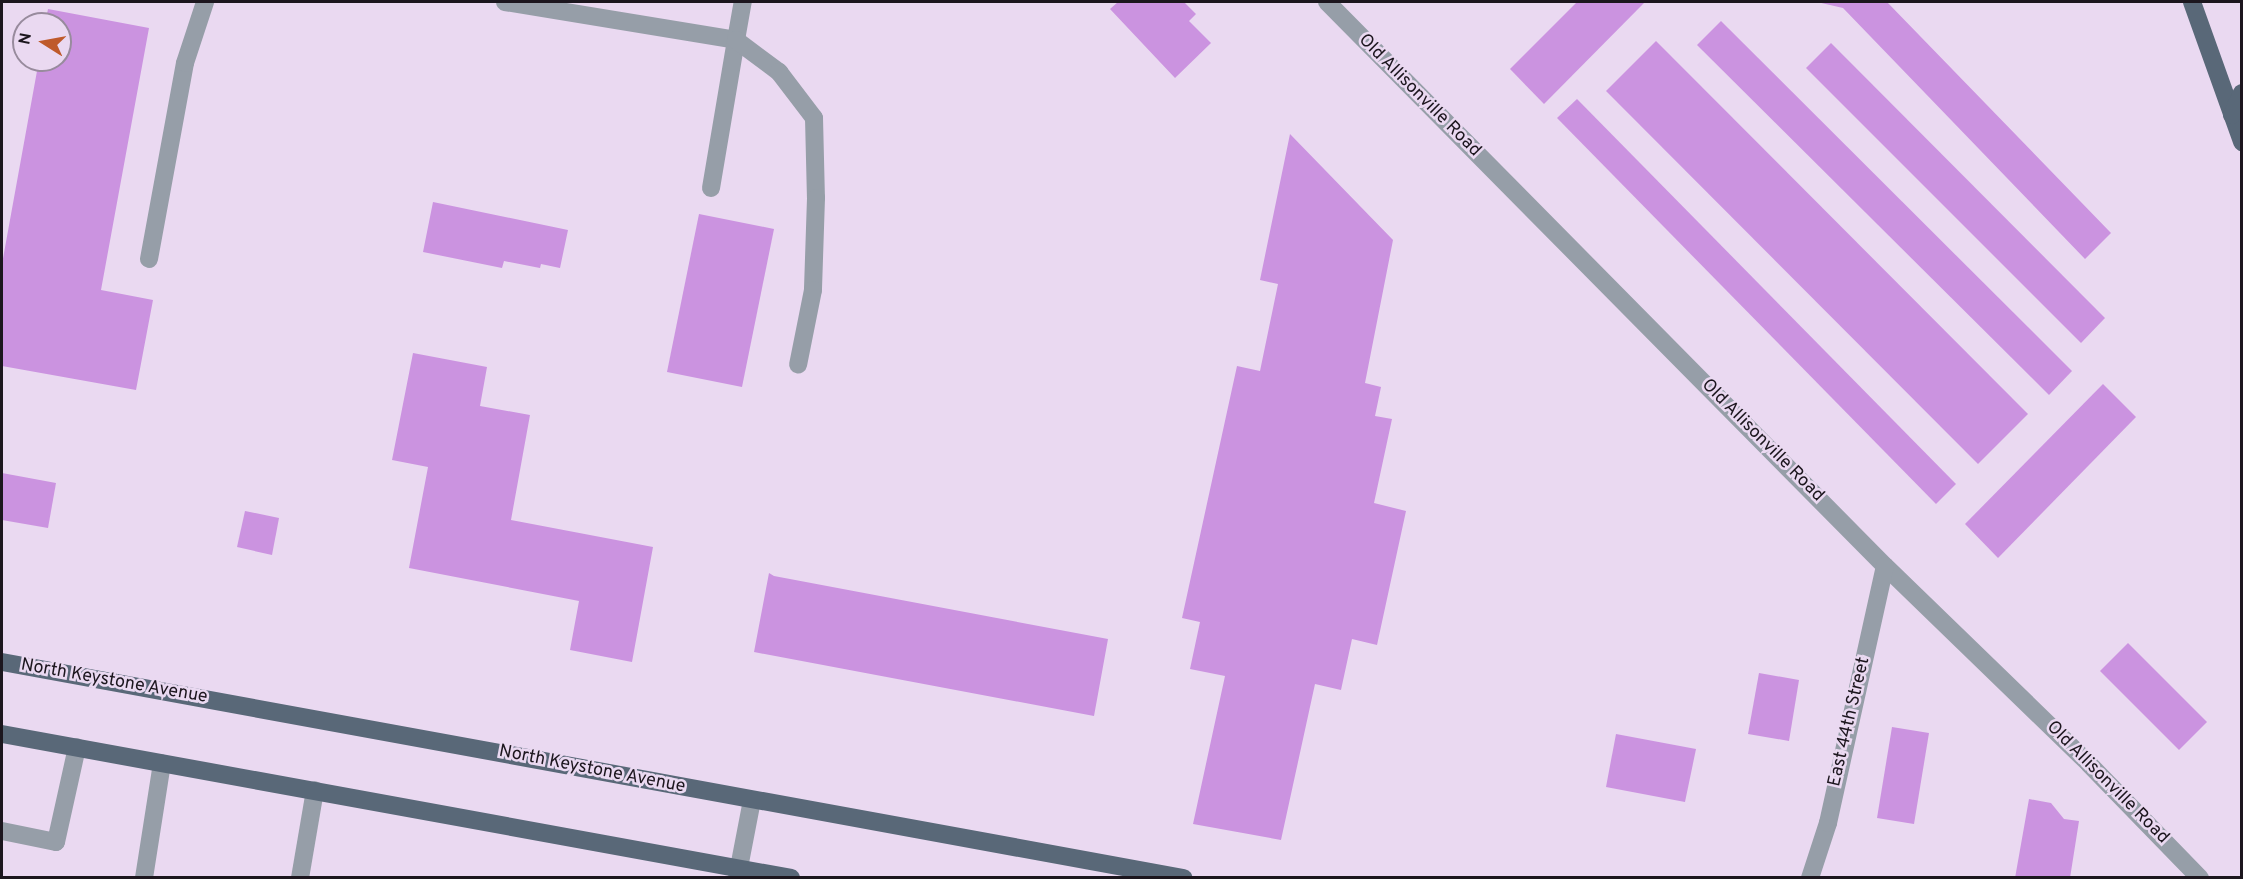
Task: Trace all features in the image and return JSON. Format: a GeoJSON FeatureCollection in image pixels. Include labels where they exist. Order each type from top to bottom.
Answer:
{"type":"FeatureCollection","features":[{"type":"Feature","properties":{"kind":"main road"},"geometry":{"type":"LineString","coordinates":[[2192,2],[2241,142]]}},
{"type":"Feature","properties":{"kind":"main road"},"geometry":{"type":"LineString","coordinates":[[2232,116],[2241,93]]}},
{"type":"Feature","properties":{"kind":"main road","name":"North Keystone Avenue"},"geometry":{"type":"LineString","coordinates":[[2,662],[1184,878]]}},
{"type":"Feature","properties":{"kind":"main road"},"geometry":{"type":"LineString","coordinates":[[2,734],[315,790],[738,873],[791,878]]}},
{"type":"Feature","properties":{"kind":"street"},"geometry":{"type":"LineString","coordinates":[[149,259],[185,63],[205,2]]}},
{"type":"Feature","properties":{"kind":"street"},"geometry":{"type":"LineString","coordinates":[[505,2],[736,40],[779,72],[814,118],[816,198],[813,290],[798,365]]}},
{"type":"Feature","properties":{"kind":"street"},"geometry":{"type":"LineString","coordinates":[[711,188],[743,2]]}},
{"type":"Feature","properties":{"kind":"street","name":"Old Allisonville Road"},"geometry":{"type":"LineString","coordinates":[[1327,2],[1886,566],[2089,764],[2200,878]]}},
{"type":"Feature","properties":{"kind":"street","name":"East 44th Street"},"geometry":{"type":"LineString","coordinates":[[1810,878],[1828,823],[1886,566]]}},
{"type":"Feature","properties":{"kind":"street"},"geometry":{"type":"LineString","coordinates":[[2,831],[56,842],[77,747]]}},
{"type":"Feature","properties":{"kind":"street"},"geometry":{"type":"LineString","coordinates":[[144,878],[162,763]]}},
{"type":"Feature","properties":{"kind":"street"},"geometry":{"type":"LineString","coordinates":[[300,878],[315,790]]}},
{"type":"Feature","properties":{"kind":"street"},"geometry":{"type":"LineString","coordinates":[[738,873],[752,800]]}},
{"type":"Feature","properties":{"kind":"building"},"geometry":{"type":"Polygon","coordinates":[[[1118,2],[1184,2],[1196,14],[1189,21],[1211,43],[1175,78],[1110,9],[1118,2]]]}},
{"type":"Feature","properties":{"kind":"building"},"geometry":{"type":"Polygon","coordinates":[[[1577,2],[1645,2],[1544,104],[1510,69],[1577,2]]]}},
{"type":"Feature","properties":{"kind":"building"},"geometry":{"type":"Polygon","coordinates":[[[1817,2],[1887,2],[2111,233],[2085,259],[1843,8],[1817,2]]]}},
{"type":"Feature","properties":{"kind":"building"},"geometry":{"type":"Polygon","coordinates":[[[48,9],[64,12],[47,12],[48,9]]]}},
{"type":"Feature","properties":{"kind":"building"},"geometry":{"type":"Polygon","coordinates":[[[72,14],[149,28],[101,290],[153,300],[136,390],[2,366],[2,264],[37,72],[72,72],[72,14]]]}},
{"type":"Feature","properties":{"kind":"building"},"geometry":{"type":"Polygon","coordinates":[[[1721,21],[2072,371],[2049,395],[1697,45],[1721,21]]]}},
{"type":"Feature","properties":{"kind":"building"},"geometry":{"type":"Polygon","coordinates":[[[1656,41],[2028,414],[1978,464],[1606,91],[1656,41]]]}},
{"type":"Feature","properties":{"kind":"building"},"geometry":{"type":"Polygon","coordinates":[[[1831,43],[2105,318],[2081,343],[1806,68],[1831,43]]]}},
{"type":"Feature","properties":{"kind":"building"},"geometry":{"type":"Polygon","coordinates":[[[1577,99],[1956,484],[1936,504],[1557,118],[1577,99]]]}},
{"type":"Feature","properties":{"kind":"building"},"geometry":{"type":"Polygon","coordinates":[[[1290,134],[1393,240],[1365,383],[1381,387],[1375,416],[1392,419],[1374,503],[1406,511],[1377,645],[1352,639],[1341,690],[1315,684],[1281,840],[1193,824],[1225,676],[1190,669],[1200,622],[1182,618],[1237,366],[1260,371],[1278,284],[1260,280],[1290,134]]]}},
{"type":"Feature","properties":{"kind":"building"},"geometry":{"type":"Polygon","coordinates":[[[433,202],[568,230],[560,268],[541,264],[540,268],[504,261],[502,268],[423,252],[433,202]]]}},
{"type":"Feature","properties":{"kind":"building"},"geometry":{"type":"Polygon","coordinates":[[[699,214],[774,229],[742,387],[667,372],[699,214]]]}},
{"type":"Feature","properties":{"kind":"building"},"geometry":{"type":"Polygon","coordinates":[[[413,353],[487,367],[480,406],[530,415],[511,520],[653,547],[632,662],[570,650],[579,601],[409,568],[428,467],[392,460],[413,353]]]}},
{"type":"Feature","properties":{"kind":"building"},"geometry":{"type":"Polygon","coordinates":[[[2103,384],[2136,417],[1998,558],[1965,524],[2103,384]]]}},
{"type":"Feature","properties":{"kind":"building"},"geometry":{"type":"Polygon","coordinates":[[[2,473],[56,483],[48,528],[2,520],[2,473]]]}},
{"type":"Feature","properties":{"kind":"building"},"geometry":{"type":"Polygon","coordinates":[[[245,511],[279,518],[272,555],[237,547],[245,511]]]}},
{"type":"Feature","properties":{"kind":"building"},"geometry":{"type":"Polygon","coordinates":[[[769,573],[774,576],[1108,639],[1094,716],[754,652],[769,573]]]}},
{"type":"Feature","properties":{"kind":"building"},"geometry":{"type":"Polygon","coordinates":[[[2128,643],[2207,722],[2179,750],[2100,671],[2128,643]]]}},
{"type":"Feature","properties":{"kind":"building"},"geometry":{"type":"Polygon","coordinates":[[[1759,673],[1799,680],[1789,741],[1748,734],[1759,673]]]}},
{"type":"Feature","properties":{"kind":"building"},"geometry":{"type":"Polygon","coordinates":[[[1892,727],[1929,733],[1914,824],[1877,818],[1892,727]]]}},
{"type":"Feature","properties":{"kind":"building"},"geometry":{"type":"Polygon","coordinates":[[[1616,734],[1696,749],[1685,802],[1606,787],[1616,734]]]}},
{"type":"Feature","properties":{"kind":"building"},"geometry":{"type":"Polygon","coordinates":[[[2029,799],[2051,803],[2064,819],[2079,821],[2070,878],[2015,878],[2029,799]]]}}]}
